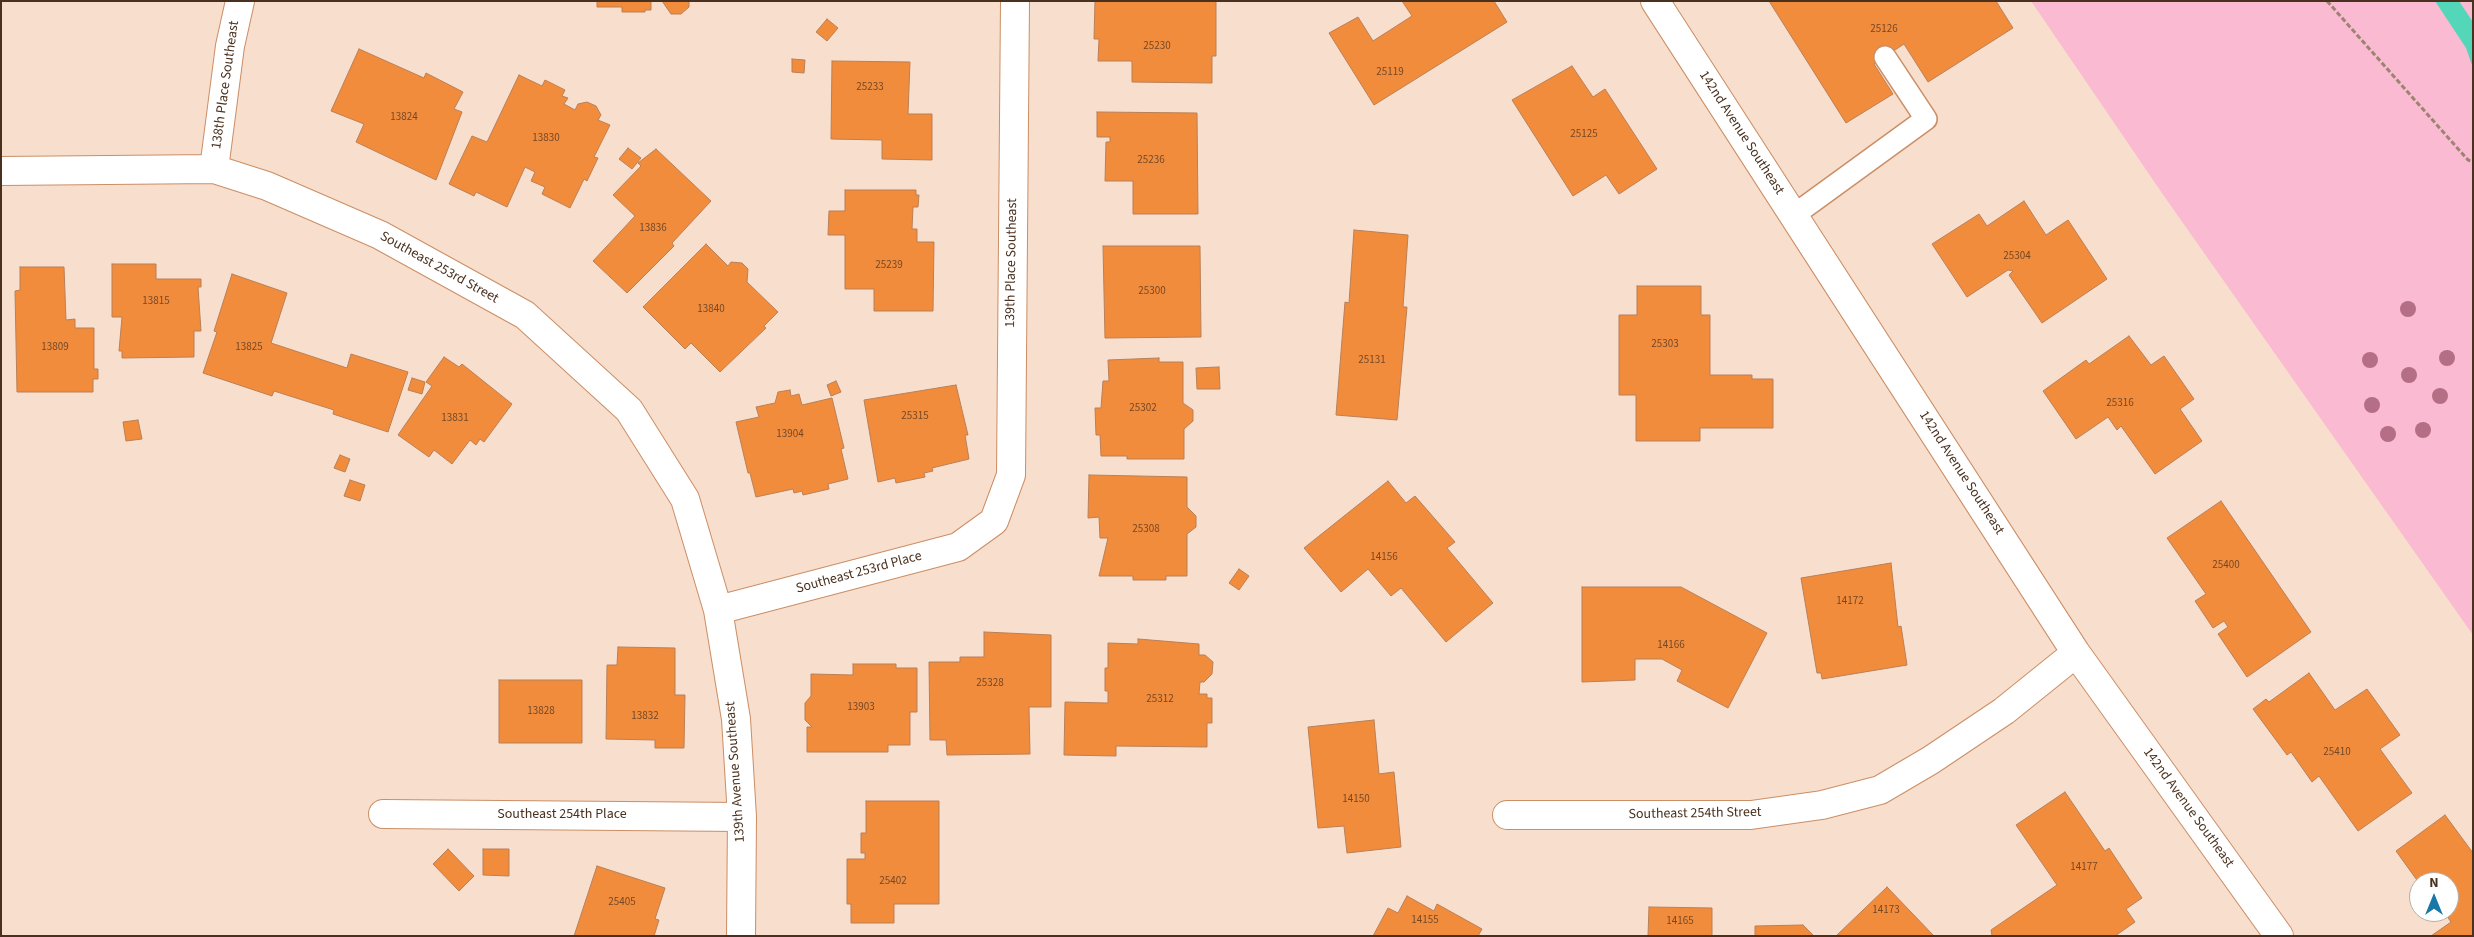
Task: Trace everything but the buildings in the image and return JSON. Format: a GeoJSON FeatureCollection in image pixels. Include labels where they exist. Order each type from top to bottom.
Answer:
{"type":"FeatureCollection","features":[{"type":"Feature","properties":{"kind":"street","name":"138th Place Southeast"},"geometry":{"type":"LineString","coordinates":[[214,170],[230,46],[240,1]]}},
{"type":"Feature","properties":{"kind":"street","name":"139th Place Southeast"},"geometry":{"type":"LineString","coordinates":[[994,521],[1012,475],[1015,1]]}},
{"type":"Feature","properties":{"kind":"street","name":"142nd Avenue Southeast"},"geometry":{"type":"LineString","coordinates":[[1656,1],[2076,652],[2279,936]]}},
{"type":"Feature","properties":{"kind":"street","name":"Southeast 253rd Street"},"geometry":{"type":"LineString","coordinates":[[1,171],[214,170],[267,186],[380,235],[525,316],[629,410],[685,499],[718,610]]}},
{"type":"Feature","properties":{"kind":"street","name":"Southeast 253rd Place"},"geometry":{"type":"LineString","coordinates":[[718,610],[958,547],[994,521]]}},
{"type":"Feature","properties":{"kind":"street","name":"139th Avenue Southeast"},"geometry":{"type":"LineString","coordinates":[[718,610],[736,719],[742,817],[741,936]]}},
{"type":"Feature","properties":{"kind":"street","name":"Southeast 254th Street"},"geometry":{"type":"LineString","coordinates":[[1507,815],[1752,815],[1822,805],[1880,790],[1931,760],[2004,711],[2076,652]]}},
{"type":"Feature","properties":{"kind":"street","name":"Southeast 254th Place"},"geometry":{"type":"LineString","coordinates":[[383,814],[742,817]]}},
{"type":"Feature","properties":{"kind":"lane"},"geometry":{"type":"LineString","coordinates":[[1794,215],[1926,119],[1885,57]]}},
{"type":"Feature","properties":{"kind":"path"},"geometry":{"type":"LineString","coordinates":[[2327,1],[2468,160],[2473,162]]}},
{"type":"Feature","properties":{"kind":"shaded area"},"geometry":{"type":"Polygon","coordinates":[[[2031,1],[2473,1],[2473,635],[2164,196],[2031,1]]]}},
{"type":"Feature","properties":{"kind":"water"},"geometry":{"type":"Polygon","coordinates":[[[2435,1],[2459,1],[2473,22],[2473,68],[2466,48],[2435,1]]]}}]}
